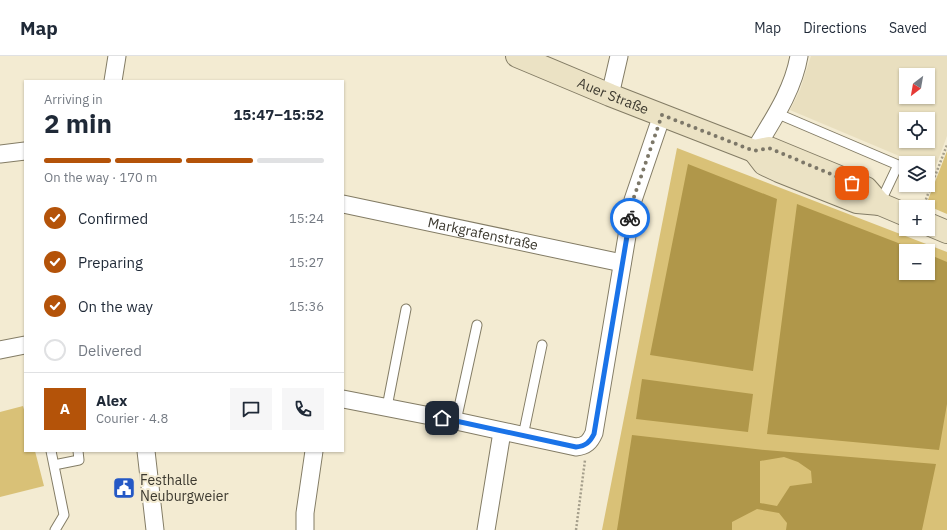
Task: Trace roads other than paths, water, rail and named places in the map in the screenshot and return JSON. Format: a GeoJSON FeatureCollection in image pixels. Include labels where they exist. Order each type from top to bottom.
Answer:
{"type":"FeatureCollection","features":[{"type":"Feature","properties":{"kind":"main road","name":"Auer Straße"},"geometry":{"type":"LineString","coordinates":[[517,56],[610,95],[754,151],[764,164],[779,171],[858,202],[880,204],[899,212]]}},
{"type":"Feature","properties":{"kind":"main road"},"geometry":{"type":"LineString","coordinates":[[935,227],[947,232]]}},
{"type":"Feature","properties":{"kind":"street"},"geometry":{"type":"LineString","coordinates":[[113,80],[117,56]]}},
{"type":"Feature","properties":{"kind":"street"},"geometry":{"type":"LineString","coordinates":[[610,95],[619,56]]}},
{"type":"Feature","properties":{"kind":"street"},"geometry":{"type":"LineString","coordinates":[[754,151],[791,83],[799,56]]}},
{"type":"Feature","properties":{"kind":"street"},"geometry":{"type":"LineString","coordinates":[[344,399],[456,421],[576,447],[584,446],[590,441],[594,434],[633,200],[662,115]]}},
{"type":"Feature","properties":{"kind":"street"},"geometry":{"type":"LineString","coordinates":[[0,154],[24,151]]}},
{"type":"Feature","properties":{"kind":"street","name":"Markgrafenstraße"},"geometry":{"type":"LineString","coordinates":[[344,204],[622,263]]}},
{"type":"Feature","properties":{"kind":"street"},"geometry":{"type":"LineString","coordinates":[[0,350],[24,345]]}},
{"type":"Feature","properties":{"kind":"street"},"geometry":{"type":"LineString","coordinates":[[486,530],[502,432]]}},
{"type":"Feature","properties":{"kind":"street"},"geometry":{"type":"LineString","coordinates":[[146,452],[155,530]]}},
{"type":"Feature","properties":{"kind":"street"},"geometry":{"type":"LineString","coordinates":[[305,530],[305,513],[314,452]]}},
{"type":"Feature","properties":{"kind":"lane"},"geometry":{"type":"LineString","coordinates":[[776,113],[898,165],[880,204]]}},
{"type":"Feature","properties":{"kind":"lane"},"geometry":{"type":"LineString","coordinates":[[387,407],[406,309]]}},
{"type":"Feature","properties":{"kind":"lane"},"geometry":{"type":"LineString","coordinates":[[456,421],[477,325]]}},
{"type":"Feature","properties":{"kind":"lane"},"geometry":{"type":"LineString","coordinates":[[523,436],[542,345]]}},
{"type":"Feature","properties":{"kind":"lane"},"geometry":{"type":"LineString","coordinates":[[51,452],[64,515],[55,530]]}},
{"type":"Feature","properties":{"kind":"lane"},"geometry":{"type":"LineString","coordinates":[[54,465],[79,460],[78,452]]}},
{"type":"Feature","properties":{"kind":"place","name":"Festhalle Neuburgweier"},"geometry":{"type":"Point","coordinates":[124,488]}}]}
